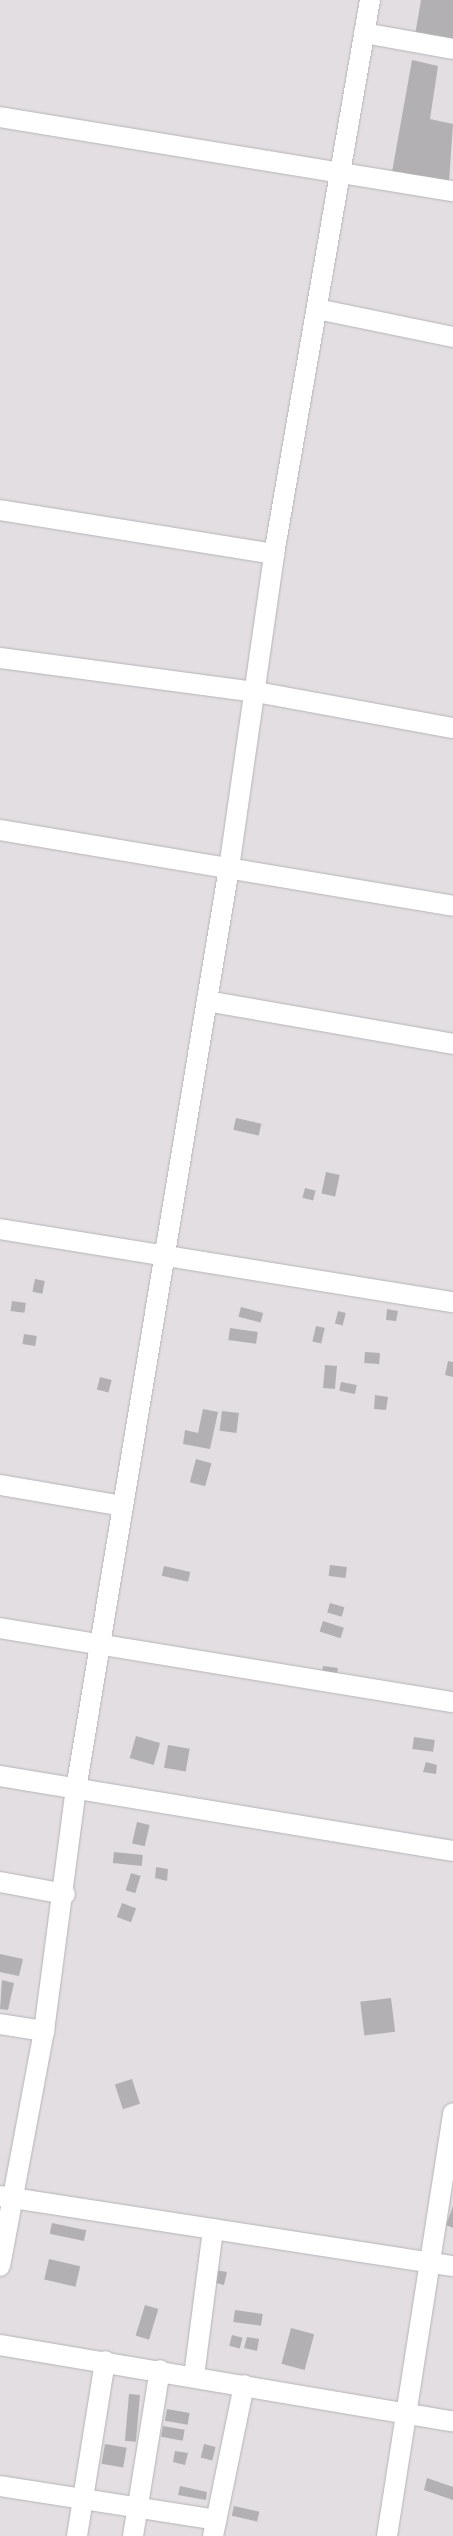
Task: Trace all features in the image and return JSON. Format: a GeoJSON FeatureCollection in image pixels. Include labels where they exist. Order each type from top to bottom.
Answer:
{"type":"FeatureCollection","features":[{"type":"Feature","properties":{"kind":"street"},"geometry":{"type":"LineString","coordinates":[[0,2266],[6,2197],[44,2031],[65,1894],[76,1788],[229,868],[256,692],[274,554],[370,0]]}},
{"type":"Feature","properties":{"kind":"street"},"geometry":{"type":"LineString","coordinates":[[364,33],[453,49]]}},
{"type":"Feature","properties":{"kind":"street"},"geometry":{"type":"LineString","coordinates":[[0,116],[453,191]]}},
{"type":"Feature","properties":{"kind":"street"},"geometry":{"type":"LineString","coordinates":[[316,309],[453,337]]}},
{"type":"Feature","properties":{"kind":"street"},"geometry":{"type":"LineString","coordinates":[[0,510],[274,554]]}},
{"type":"Feature","properties":{"kind":"street"},"geometry":{"type":"LineString","coordinates":[[0,658],[256,692],[453,728]]}},
{"type":"Feature","properties":{"kind":"street"},"geometry":{"type":"LineString","coordinates":[[0,830],[453,906]]}},
{"type":"Feature","properties":{"kind":"street"},"geometry":{"type":"LineString","coordinates":[[207,1001],[453,1044]]}},
{"type":"Feature","properties":{"kind":"street"},"geometry":{"type":"LineString","coordinates":[[0,1229],[453,1302]]}},
{"type":"Feature","properties":{"kind":"street"},"geometry":{"type":"LineString","coordinates":[[0,1485],[123,1506]]}},
{"type":"Feature","properties":{"kind":"street"},"geometry":{"type":"LineString","coordinates":[[0,1628],[453,1702]]}},
{"type":"Feature","properties":{"kind":"street"},"geometry":{"type":"LineString","coordinates":[[0,1776],[453,1851]]}},
{"type":"Feature","properties":{"kind":"street"},"geometry":{"type":"LineString","coordinates":[[0,1882],[65,1894]]}},
{"type":"Feature","properties":{"kind":"street"},"geometry":{"type":"LineString","coordinates":[[0,2024],[44,2031]]}},
{"type":"Feature","properties":{"kind":"street"},"geometry":{"type":"LineString","coordinates":[[387,2536],[404,2412],[453,2113]]}},
{"type":"Feature","properties":{"kind":"street"},"geometry":{"type":"LineString","coordinates":[[6,2197],[453,2266]]}},
{"type":"Feature","properties":{"kind":"street"},"geometry":{"type":"LineString","coordinates":[[194,2376],[213,2229]]}},
{"type":"Feature","properties":{"kind":"street"},"geometry":{"type":"LineString","coordinates":[[0,2345],[160,2370],[453,2422]]}},
{"type":"Feature","properties":{"kind":"street"},"geometry":{"type":"LineString","coordinates":[[77,2536],[104,2361]]}},
{"type":"Feature","properties":{"kind":"street"},"geometry":{"type":"LineString","coordinates":[[133,2536],[160,2370]]}},
{"type":"Feature","properties":{"kind":"street"},"geometry":{"type":"LineString","coordinates":[[0,2486],[137,2508],[214,2528],[244,2385]]}},
{"type":"Feature","properties":{"kind":"building"},"geometry":{"type":"Polygon","coordinates":[[[421,0],[453,0],[453,43],[415,35],[421,0]]]}},
{"type":"Feature","properties":{"kind":"building"},"geometry":{"type":"Polygon","coordinates":[[[412,60],[438,66],[430,119],[453,124],[449,182],[392,172],[412,60]]]}},
{"type":"Feature","properties":{"kind":"building"},"geometry":{"type":"Polygon","coordinates":[[[236,1118],[261,1124],[259,1136],[233,1130],[236,1118]]]}},
{"type":"Feature","properties":{"kind":"building"},"geometry":{"type":"Polygon","coordinates":[[[326,1172],[340,1175],[335,1196],[321,1194],[326,1172]]]}},
{"type":"Feature","properties":{"kind":"building"},"geometry":{"type":"Polygon","coordinates":[[[305,1188],[316,1191],[313,1201],[302,1198],[305,1188]]]}},
{"type":"Feature","properties":{"kind":"building"},"geometry":{"type":"Polygon","coordinates":[[[35,1279],[45,1281],[42,1294],[33,1292],[35,1279]]]}},
{"type":"Feature","properties":{"kind":"building"},"geometry":{"type":"Polygon","coordinates":[[[12,1301],[26,1303],[24,1313],[11,1311],[12,1301]]]}},
{"type":"Feature","properties":{"kind":"building"},"geometry":{"type":"Polygon","coordinates":[[[241,1307],[263,1313],[261,1323],[238,1317],[241,1307]]]}},
{"type":"Feature","properties":{"kind":"building"},"geometry":{"type":"Polygon","coordinates":[[[387,1309],[398,1311],[396,1321],[386,1320],[387,1309]]]}},
{"type":"Feature","properties":{"kind":"building"},"geometry":{"type":"Polygon","coordinates":[[[338,1311],[346,1313],[343,1326],[335,1324],[338,1311]]]}},
{"type":"Feature","properties":{"kind":"building"},"geometry":{"type":"Polygon","coordinates":[[[316,1326],[325,1328],[321,1344],[312,1342],[316,1326]]]}},
{"type":"Feature","properties":{"kind":"building"},"geometry":{"type":"Polygon","coordinates":[[[230,1328],[258,1332],[256,1344],[228,1340],[230,1328]]]}},
{"type":"Feature","properties":{"kind":"building"},"geometry":{"type":"Polygon","coordinates":[[[24,1334],[37,1336],[35,1346],[22,1344],[24,1334]]]}},
{"type":"Feature","properties":{"kind":"building"},"geometry":{"type":"Polygon","coordinates":[[[365,1352],[380,1353],[379,1364],[364,1363],[365,1352]]]}},
{"type":"Feature","properties":{"kind":"building"},"geometry":{"type":"Polygon","coordinates":[[[448,1361],[453,1362],[453,1377],[445,1375],[448,1361]]]}},
{"type":"Feature","properties":{"kind":"building"},"geometry":{"type":"Polygon","coordinates":[[[325,1365],[337,1366],[335,1389],[323,1388],[325,1365]]]}},
{"type":"Feature","properties":{"kind":"building"},"geometry":{"type":"Polygon","coordinates":[[[100,1377],[112,1380],[108,1393],[97,1390],[100,1377]]]}},
{"type":"Feature","properties":{"kind":"building"},"geometry":{"type":"Polygon","coordinates":[[[341,1382],[357,1385],[355,1394],[339,1391],[341,1382]]]}},
{"type":"Feature","properties":{"kind":"building"},"geometry":{"type":"Polygon","coordinates":[[[375,1395],[388,1397],[386,1410],[374,1409],[375,1395]]]}},
{"type":"Feature","properties":{"kind":"building"},"geometry":{"type":"Polygon","coordinates":[[[203,1409],[218,1412],[210,1449],[183,1444],[185,1430],[198,1433],[203,1409]]]}},
{"type":"Feature","properties":{"kind":"building"},"geometry":{"type":"Polygon","coordinates":[[[222,1411],[239,1413],[236,1433],[220,1431],[222,1411]]]}},
{"type":"Feature","properties":{"kind":"building"},"geometry":{"type":"Polygon","coordinates":[[[196,1459],[211,1463],[205,1486],[190,1482],[196,1459]]]}},
{"type":"Feature","properties":{"kind":"building"},"geometry":{"type":"Polygon","coordinates":[[[330,1565],[347,1567],[346,1578],[329,1576],[330,1565]]]}},
{"type":"Feature","properties":{"kind":"building"},"geometry":{"type":"Polygon","coordinates":[[[164,1566],[190,1572],[188,1582],[162,1576],[164,1566]]]}},
{"type":"Feature","properties":{"kind":"building"},"geometry":{"type":"Polygon","coordinates":[[[330,1603],[344,1607],[342,1617],[327,1613],[330,1603]]]}},
{"type":"Feature","properties":{"kind":"building"},"geometry":{"type":"Polygon","coordinates":[[[323,1621],[344,1628],[341,1638],[320,1631],[323,1621]]]}},
{"type":"Feature","properties":{"kind":"building"},"geometry":{"type":"Polygon","coordinates":[[[323,1666],[338,1668],[337,1676],[322,1674],[323,1666]]]}},
{"type":"Feature","properties":{"kind":"building"},"geometry":{"type":"Polygon","coordinates":[[[136,1736],[160,1743],[154,1765],[130,1758],[136,1736]]]}},
{"type":"Feature","properties":{"kind":"building"},"geometry":{"type":"Polygon","coordinates":[[[414,1737],[435,1740],[433,1752],[412,1749],[414,1737]]]}},
{"type":"Feature","properties":{"kind":"building"},"geometry":{"type":"Polygon","coordinates":[[[168,1745],[190,1749],[186,1771],[164,1768],[168,1745]]]}},
{"type":"Feature","properties":{"kind":"building"},"geometry":{"type":"Polygon","coordinates":[[[426,1762],[437,1765],[436,1774],[423,1772],[426,1762]]]}},
{"type":"Feature","properties":{"kind":"building"},"geometry":{"type":"Polygon","coordinates":[[[137,1822],[150,1825],[145,1846],[132,1843],[137,1822]]]}},
{"type":"Feature","properties":{"kind":"building"},"geometry":{"type":"Polygon","coordinates":[[[114,1852],[143,1855],[142,1866],[113,1863],[114,1852]]]}},
{"type":"Feature","properties":{"kind":"building"},"geometry":{"type":"Polygon","coordinates":[[[156,1867],[168,1869],[167,1881],[155,1878],[156,1867]]]}},
{"type":"Feature","properties":{"kind":"building"},"geometry":{"type":"Polygon","coordinates":[[[131,1873],[141,1876],[135,1893],[126,1890],[131,1873]]]}},
{"type":"Feature","properties":{"kind":"building"},"geometry":{"type":"Polygon","coordinates":[[[122,1903],[136,1908],[131,1922],[117,1917],[122,1903]]]}},
{"type":"Feature","properties":{"kind":"building"},"geometry":{"type":"Polygon","coordinates":[[[0,1954],[23,1959],[19,1976],[0,1972],[0,1954]]]}},
{"type":"Feature","properties":{"kind":"building"},"geometry":{"type":"Polygon","coordinates":[[[2,1980],[14,1983],[8,2010],[0,2009],[2,1980]]]}},
{"type":"Feature","properties":{"kind":"building"},"geometry":{"type":"Polygon","coordinates":[[[391,1998],[395,2032],[364,2036],[360,2002],[391,1998]]]}},
{"type":"Feature","properties":{"kind":"building"},"geometry":{"type":"Polygon","coordinates":[[[132,2079],[140,2104],[123,2109],[115,2085],[132,2079]]]}},
{"type":"Feature","properties":{"kind":"building"},"geometry":{"type":"Polygon","coordinates":[[[453,2206],[453,2228],[446,2225],[453,2206]]]}},
{"type":"Feature","properties":{"kind":"building"},"geometry":{"type":"Polygon","coordinates":[[[52,2223],[86,2230],[84,2241],[50,2234],[52,2223]]]}},
{"type":"Feature","properties":{"kind":"building"},"geometry":{"type":"Polygon","coordinates":[[[49,2259],[80,2266],[75,2287],[44,2279],[49,2259]]]}},
{"type":"Feature","properties":{"kind":"building"},"geometry":{"type":"Polygon","coordinates":[[[215,2270],[227,2272],[224,2285],[213,2282],[215,2270]]]}},
{"type":"Feature","properties":{"kind":"building"},"geometry":{"type":"Polygon","coordinates":[[[145,2305],[158,2309],[149,2340],[136,2336],[145,2305]]]}},
{"type":"Feature","properties":{"kind":"building"},"geometry":{"type":"Polygon","coordinates":[[[235,2310],[263,2314],[261,2326],[233,2322],[235,2310]]]}},
{"type":"Feature","properties":{"kind":"building"},"geometry":{"type":"Polygon","coordinates":[[[291,2328],[314,2334],[305,2370],[281,2364],[291,2328]]]}},
{"type":"Feature","properties":{"kind":"building"},"geometry":{"type":"Polygon","coordinates":[[[232,2335],[243,2338],[240,2348],[229,2346],[232,2335]]]}},
{"type":"Feature","properties":{"kind":"building"},"geometry":{"type":"Polygon","coordinates":[[[247,2337],[259,2339],[257,2351],[244,2348],[247,2337]]]}},
{"type":"Feature","properties":{"kind":"building"},"geometry":{"type":"Polygon","coordinates":[[[129,2394],[140,2395],[136,2442],[125,2441],[129,2394]]]}},
{"type":"Feature","properties":{"kind":"building"},"geometry":{"type":"Polygon","coordinates":[[[167,2409],[190,2413],[188,2425],[165,2421],[167,2409]]]}},
{"type":"Feature","properties":{"kind":"building"},"geometry":{"type":"Polygon","coordinates":[[[163,2426],[185,2430],[183,2441],[161,2437],[163,2426]]]}},
{"type":"Feature","properties":{"kind":"building"},"geometry":{"type":"Polygon","coordinates":[[[105,2444],[127,2448],[123,2468],[102,2464],[105,2444]]]}},
{"type":"Feature","properties":{"kind":"building"},"geometry":{"type":"Polygon","coordinates":[[[204,2444],[216,2447],[212,2460],[201,2458],[204,2444]]]}},
{"type":"Feature","properties":{"kind":"building"},"geometry":{"type":"Polygon","coordinates":[[[175,2451],[188,2453],[185,2465],[173,2462],[175,2451]]]}},
{"type":"Feature","properties":{"kind":"building"},"geometry":{"type":"Polygon","coordinates":[[[427,2478],[453,2487],[453,2500],[424,2490],[427,2478]]]}},
{"type":"Feature","properties":{"kind":"building"},"geometry":{"type":"Polygon","coordinates":[[[180,2486],[207,2492],[206,2500],[178,2495],[180,2486]]]}},
{"type":"Feature","properties":{"kind":"building"},"geometry":{"type":"Polygon","coordinates":[[[234,2506],[259,2512],[257,2522],[232,2516],[234,2506]]]}}]}
